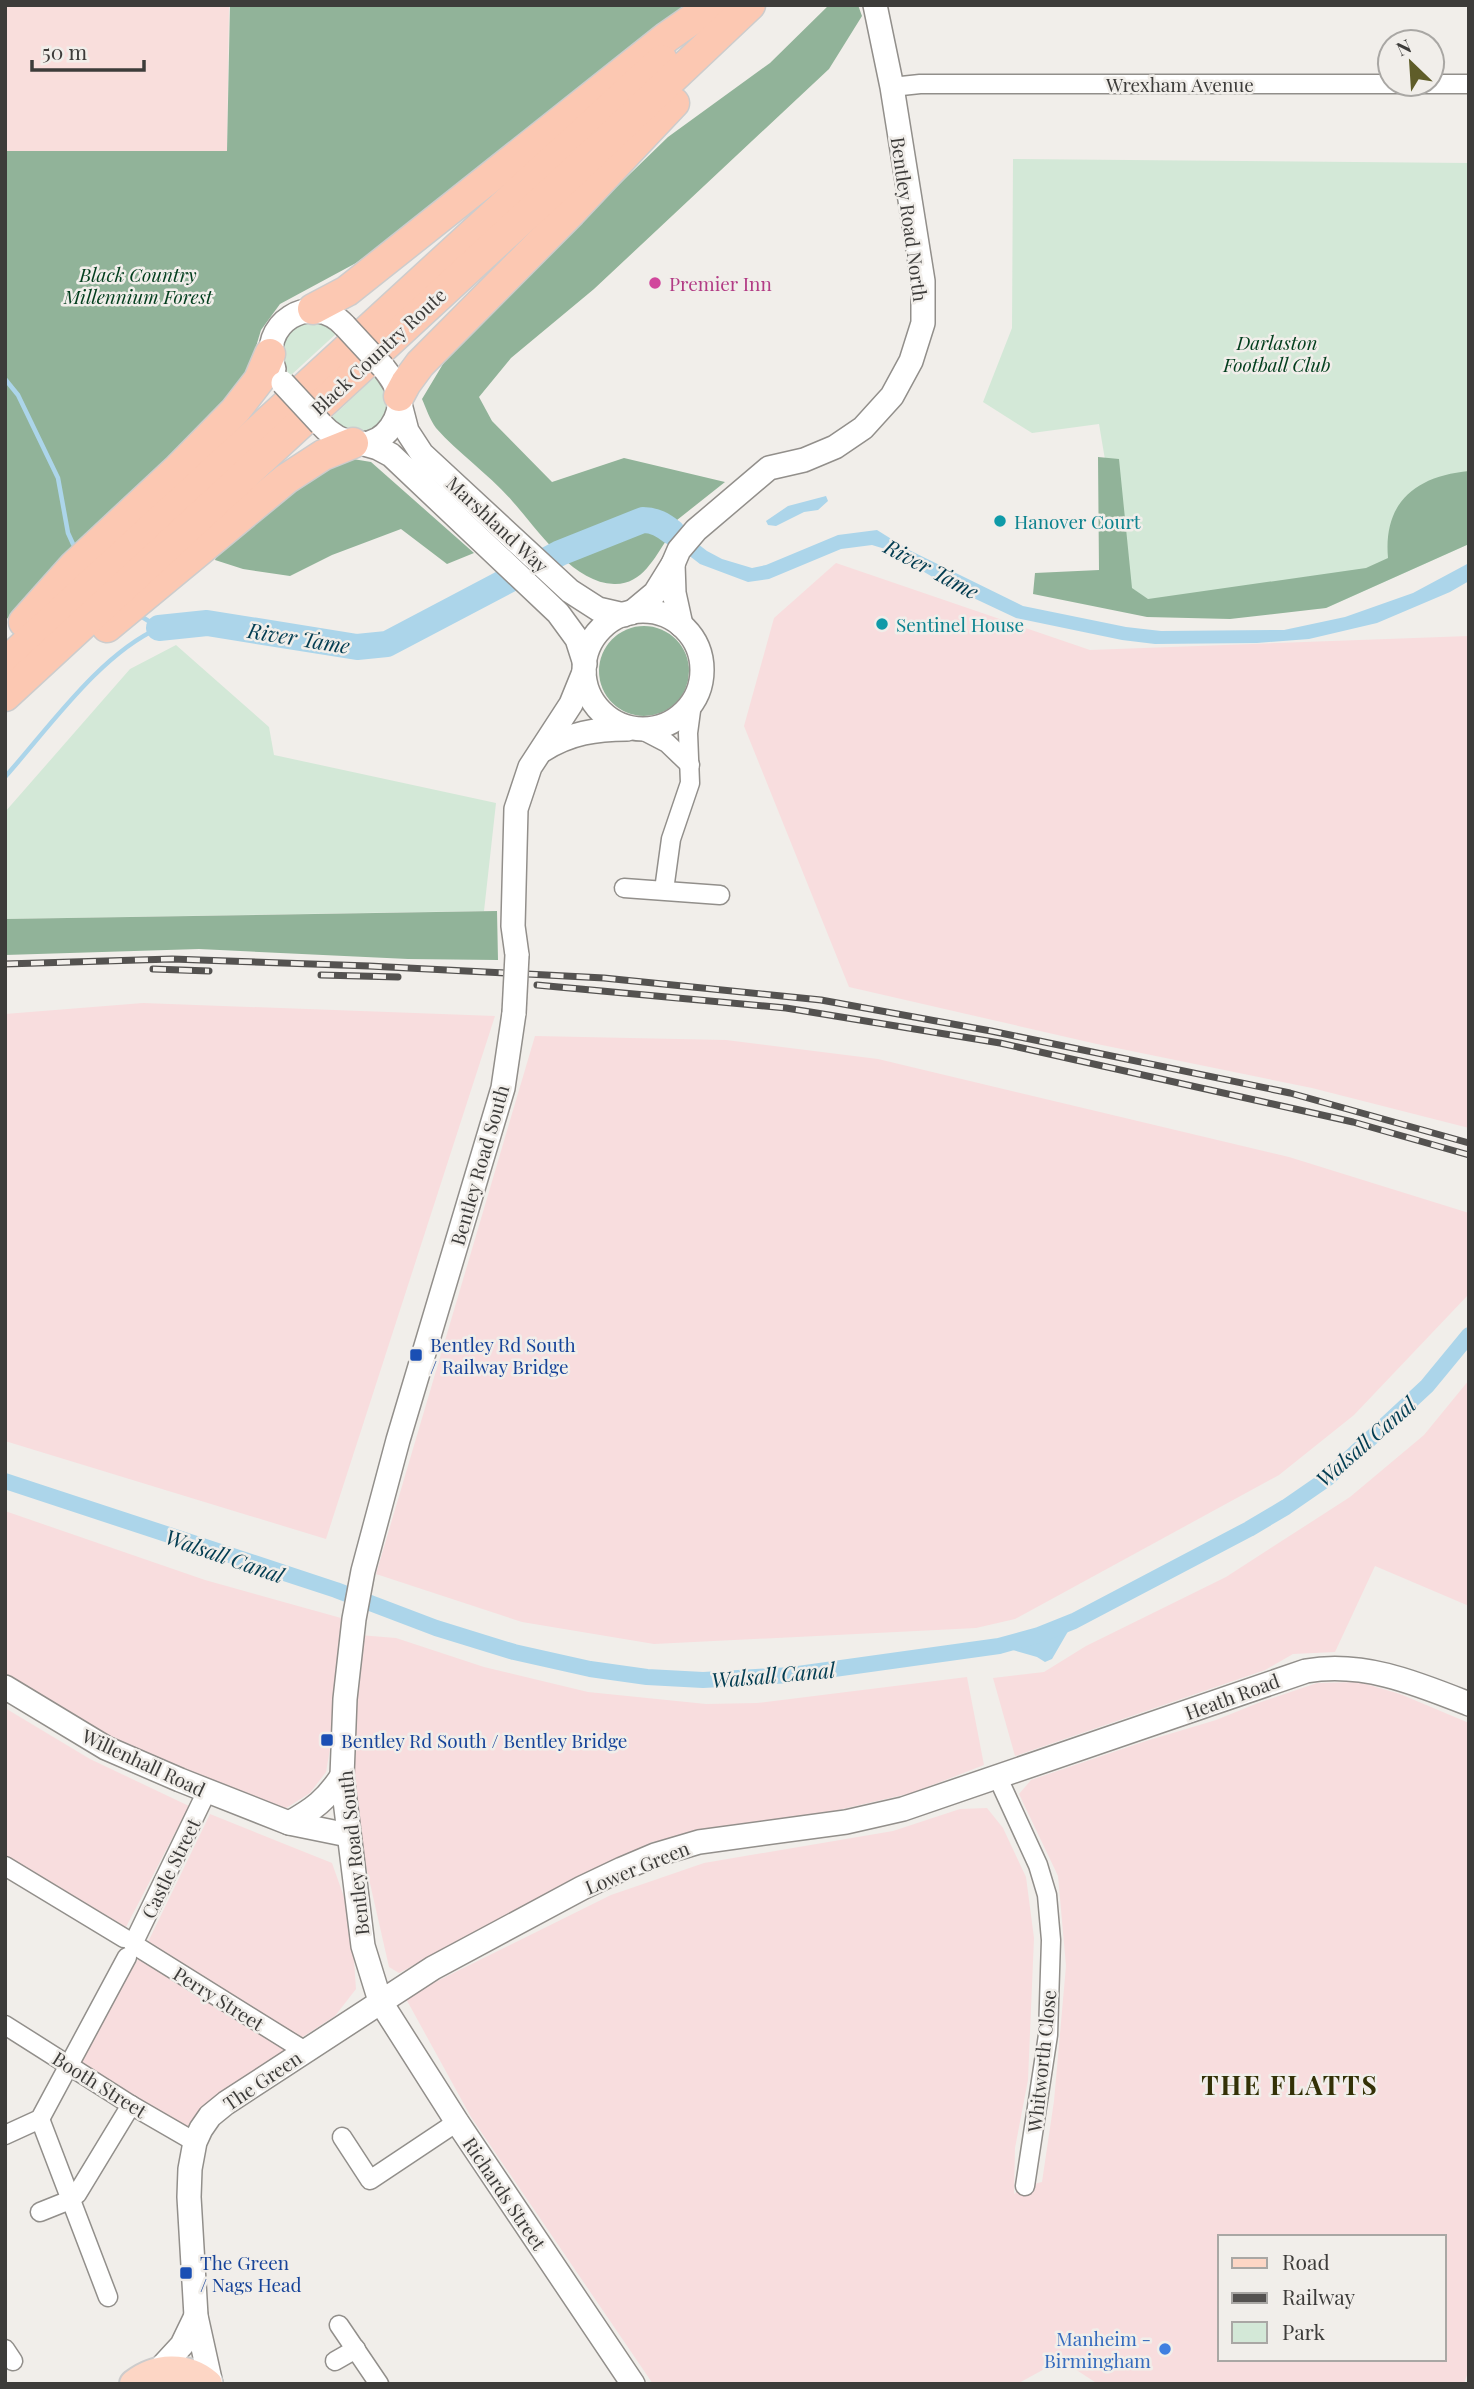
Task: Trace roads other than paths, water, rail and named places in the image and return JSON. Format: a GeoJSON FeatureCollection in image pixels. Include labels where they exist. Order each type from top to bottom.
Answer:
{"type":"FeatureCollection","features":[{"type":"Feature","properties":{"kind":"highway"},"geometry":{"type":"LineString","coordinates":[[313,309],[347,291],[667,37],[713,5]]}},
{"type":"Feature","properties":{"kind":"highway","name":"Black Country Route"},"geometry":{"type":"LineString","coordinates":[[5,663],[722,5]]}},
{"type":"Feature","properties":{"kind":"highway","name":"Black Country Route"},"geometry":{"type":"LineString","coordinates":[[5,696],[571,174],[750,5]]}},
{"type":"Feature","properties":{"kind":"highway"},"geometry":{"type":"LineString","coordinates":[[400,400],[405,383],[420,364],[571,212],[765,5]]}},
{"type":"Feature","properties":{"kind":"highway"},"geometry":{"type":"LineString","coordinates":[[5,643],[74,566],[178,469],[235,411],[259,380],[270,354]]}},
{"type":"Feature","properties":{"kind":"highway"},"geometry":{"type":"LineString","coordinates":[[5,704],[96,636],[286,479],[323,455],[359,444]]}},
{"type":"Feature","properties":{"kind":"main road"},"geometry":{"type":"LineString","coordinates":[[134,2384],[158,2371],[185,2372],[210,2384]]}},
{"type":"Feature","properties":{"kind":"street","name":"Bentley Road North"},"geometry":{"type":"LineString","coordinates":[[627,614],[654,593],[683,543],[769,468],[804,460],[835,447],[863,428],[892,396],[911,361],[923,323],[923,281],[892,87],[875,5]]}},
{"type":"Feature","properties":{"kind":"street","name":"Wrexham Avenue"},"geometry":{"type":"LineString","coordinates":[[892,87],[920,84],[1469,84]]}},
{"type":"Feature","properties":{"kind":"street"},"geometry":{"type":"LineString","coordinates":[[313,309],[330,313],[345,326],[383,367],[396,386],[400,400],[394,424],[380,439],[359,444],[335,438],[283,383],[274,368],[270,354],[271,344],[279,328],[294,316],[313,309]]}},
{"type":"Feature","properties":{"kind":"street","name":"Marshland Way"},"geometry":{"type":"LineString","coordinates":[[400,400],[407,431],[422,454],[559,581],[588,604],[627,614]]}},
{"type":"Feature","properties":{"kind":"street","name":"Marshland Way"},"geometry":{"type":"LineString","coordinates":[[359,444],[378,448],[390,455],[537,591],[569,626],[577,639],[584,668]]}},
{"type":"Feature","properties":{"kind":"street"},"geometry":{"type":"LineString","coordinates":[[674,561],[674,593],[681,625]]}},
{"type":"Feature","properties":{"kind":"street"},"geometry":{"type":"LineString","coordinates":[[539,753],[557,742],[589,731],[638,729],[662,726],[674,721],[692,703],[700,687],[701,660],[697,646],[681,625],[666,616],[649,612],[627,614],[606,625],[596,636],[588,649],[584,668],[587,688],[604,715],[615,722],[638,729],[667,743],[690,765]]}},
{"type":"Feature","properties":{"kind":"street","name":"Bentley Road South"},"geometry":{"type":"LineString","coordinates":[[380,2001],[363,1946],[342,1776],[345,1699],[354,1619],[363,1570],[401,1430],[503,1088],[514,1013],[517,955],[513,926],[516,809],[524,780],[571,704],[584,668]]}},
{"type":"Feature","properties":{"kind":"street"},"geometry":{"type":"LineString","coordinates":[[664,890],[671,839],[690,783],[688,733],[692,703]]}},
{"type":"Feature","properties":{"kind":"street"},"geometry":{"type":"LineString","coordinates":[[624,888],[720,895]]}},
{"type":"Feature","properties":{"kind":"street","name":"Heath Road"},"geometry":{"type":"LineString","coordinates":[[998,1778],[1269,1682],[1329,1667],[1382,1674],[1469,1704]]}},
{"type":"Feature","properties":{"kind":"street","name":"Willenhall Road"},"geometry":{"type":"LineString","coordinates":[[5,1687],[106,1748],[289,1824],[348,1835]]}},
{"type":"Feature","properties":{"kind":"street"},"geometry":{"type":"LineString","coordinates":[[289,1824],[316,1808],[342,1776]]}},
{"type":"Feature","properties":{"kind":"street","name":"Lower Green"},"geometry":{"type":"LineString","coordinates":[[380,2001],[446,1961],[582,1888],[655,1855],[699,1842],[864,1818],[903,1809],[998,1778]]}},
{"type":"Feature","properties":{"kind":"street","name":"Whitworth Close"},"geometry":{"type":"LineString","coordinates":[[998,1778],[1038,1865],[1046,1895],[1051,1940],[1048,2035],[1026,2186]]}},
{"type":"Feature","properties":{"kind":"street","name":"Castle Street"},"geometry":{"type":"LineString","coordinates":[[40,2119],[207,1791]]}},
{"type":"Feature","properties":{"kind":"street","name":"Perry Street"},"geometry":{"type":"LineString","coordinates":[[5,1866],[128,1946],[305,2051]]}},
{"type":"Feature","properties":{"kind":"street","name":"The Green"},"geometry":{"type":"LineString","coordinates":[[210,2384],[196,2316],[189,2197],[195,2142],[210,2116],[226,2103],[380,2001]]}},
{"type":"Feature","properties":{"kind":"street","name":"Richards Street"},"geometry":{"type":"LineString","coordinates":[[380,2001],[457,2122],[633,2384]]}},
{"type":"Feature","properties":{"kind":"street","name":"Booth Street"},"geometry":{"type":"LineString","coordinates":[[5,2025],[195,2142]]}},
{"type":"Feature","properties":{"kind":"street"},"geometry":{"type":"LineString","coordinates":[[40,2212],[70,2200],[77,2194],[131,2105]]}},
{"type":"Feature","properties":{"kind":"street"},"geometry":{"type":"LineString","coordinates":[[5,2136],[40,2119],[108,2297]]}},
{"type":"Feature","properties":{"kind":"street"},"geometry":{"type":"LineString","coordinates":[[342,2137],[370,2180],[457,2122]]}},
{"type":"Feature","properties":{"kind":"street"},"geometry":{"type":"LineString","coordinates":[[158,2371],[182,2345],[196,2316]]}},
{"type":"Feature","properties":{"kind":"street"},"geometry":{"type":"LineString","coordinates":[[339,2325],[379,2384]]}},
{"type":"Feature","properties":{"kind":"street"},"geometry":{"type":"LineString","coordinates":[[335,2361],[356,2349]]}},
{"type":"Feature","properties":{"kind":"water"},"geometry":{"type":"Polygon","coordinates":[[[826,496],[828,501],[818,510],[804,512],[776,526],[768,525],[766,521],[788,506],[826,496]]]}},
{"type":"Feature","properties":{"kind":"water"},"geometry":{"type":"Polygon","coordinates":[[[641,513],[657,516],[672,524],[722,559],[752,568],[766,565],[838,535],[877,530],[909,550],[1023,606],[1126,627],[1161,631],[1284,630],[1345,617],[1413,593],[1469,563],[1469,581],[1450,592],[1377,623],[1309,639],[1257,643],[1155,644],[1122,640],[1016,618],[948,586],[885,549],[872,545],[841,549],[769,579],[748,582],[700,564],[653,528],[640,528],[641,513]]]}},
{"type":"Feature","properties":{"kind":"water"},"geometry":{"type":"Polygon","coordinates":[[[1074,1621],[1052,1659],[1045,1662],[999,1646],[1039,1635],[1074,1621]]]}},
{"type":"Feature","properties":{"kind":"waterway","name":"River Tame"},"geometry":{"type":"LineString","coordinates":[[5,379],[18,395],[58,478],[68,533],[73,544]]}},
{"type":"Feature","properties":{"kind":"waterway","name":"River Tame"},"geometry":{"type":"LineString","coordinates":[[159,628],[207,623],[357,647],[387,644],[560,553],[643,520],[659,523],[672,532]]}},
{"type":"Feature","properties":{"kind":"waterway","name":"River Tame"},"geometry":{"type":"LineString","coordinates":[[139,615],[158,627]]}},
{"type":"Feature","properties":{"kind":"waterway"},"geometry":{"type":"LineString","coordinates":[[5,777],[96,674],[137,640],[159,628]]}},
{"type":"Feature","properties":{"kind":"waterway","name":"Walsall Canal"},"geometry":{"type":"LineString","coordinates":[[5,1481],[514,1652],[590,1669],[647,1677],[703,1680],[791,1675],[999,1646],[1039,1635],[1074,1621],[1249,1529],[1328,1478],[1427,1386],[1469,1335]]}},
{"type":"Feature","properties":{"kind":"railway"},"geometry":{"type":"LineString","coordinates":[[5,964],[172,959],[369,966],[604,978],[821,1000],[991,1031],[1290,1093],[1469,1143]]}},
{"type":"Feature","properties":{"kind":"railway"},"geometry":{"type":"LineString","coordinates":[[153,969],[209,971]]}},
{"type":"Feature","properties":{"kind":"railway"},"geometry":{"type":"LineString","coordinates":[[321,975],[398,977]]}},
{"type":"Feature","properties":{"kind":"railway"},"geometry":{"type":"LineString","coordinates":[[537,985],[786,1008],[1000,1043],[1353,1122],[1469,1155]]}},
{"type":"Feature","properties":{"kind":"place","name":"Premier Inn"},"geometry":{"type":"Point","coordinates":[655,283]}},
{"type":"Feature","properties":{"kind":"place","name":"Hanover Court"},"geometry":{"type":"Point","coordinates":[1000,521]}},
{"type":"Feature","properties":{"kind":"place","name":"Sentinel House"},"geometry":{"type":"Point","coordinates":[882,624]}},
{"type":"Feature","properties":{"kind":"place","name":"Bentley Rd South / Railway Bridge"},"geometry":{"type":"Point","coordinates":[416,1355]}},
{"type":"Feature","properties":{"kind":"place","name":"Bentley Rd South / Bentley Bridge"},"geometry":{"type":"Point","coordinates":[327,1740]}},
{"type":"Feature","properties":{"kind":"place","name":"The Green / Nags Head"},"geometry":{"type":"Point","coordinates":[186,2273]}},
{"type":"Feature","properties":{"kind":"place","name":"Manheim - Birmingham"},"geometry":{"type":"Point","coordinates":[1165,2349]}},
{"type":"Feature","properties":{"kind":"district","name":"THE FLATTS"},"geometry":{"type":"Point","coordinates":[1290,2084]}},
{"type":"Feature","properties":{"kind":"park label","name":"Black Country Millennium Forest"},"geometry":{"type":"Point","coordinates":[138,285]}},
{"type":"Feature","properties":{"kind":"park label","name":"Darlaston Football Club"},"geometry":{"type":"Point","coordinates":[1277,353]}}]}
